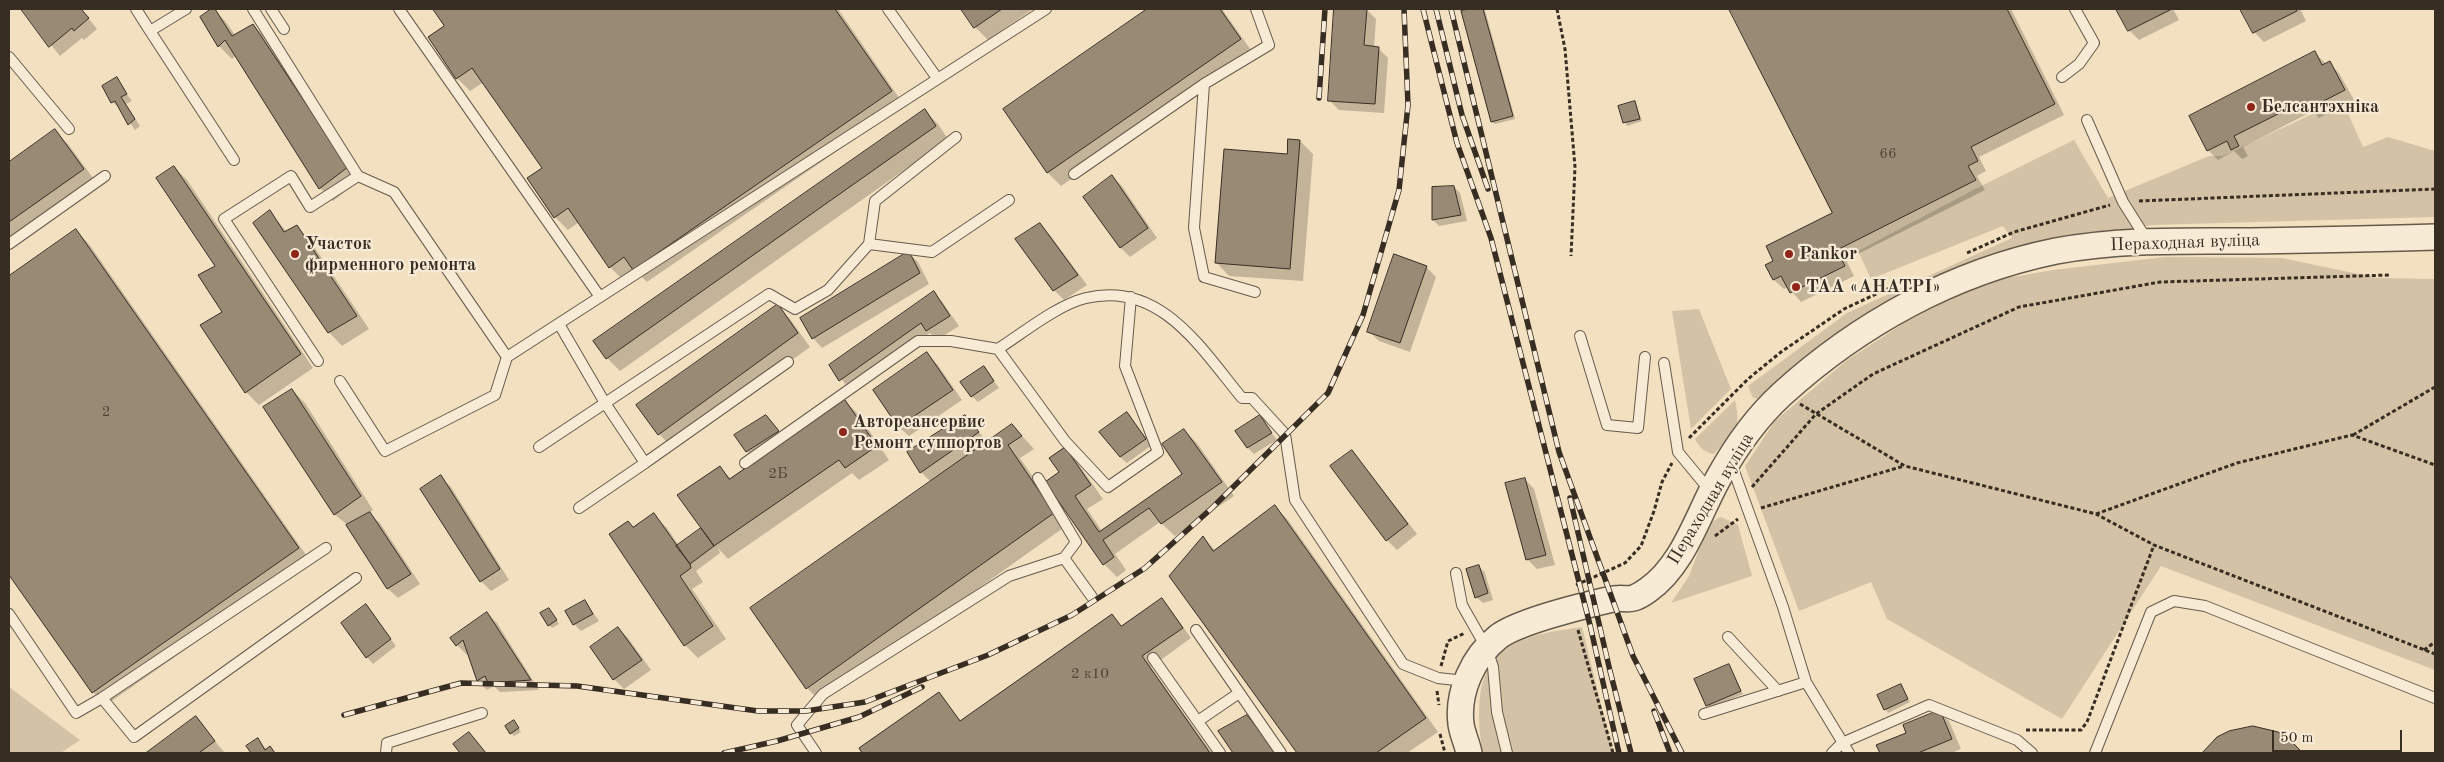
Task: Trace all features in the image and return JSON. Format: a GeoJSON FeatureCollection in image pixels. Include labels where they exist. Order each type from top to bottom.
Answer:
{"type":"FeatureCollection","features":[{"type":"Feature","properties":{"kind":"street","name":"Пераходная вуліца"},"geometry":{"type":"LineString","coordinates":[[1469,753],[1461,724],[1465,681],[1481,639],[1499,636],[1520,626],[1612,599],[1633,600],[1651,589],[1664,576],[1681,552],[1711,492],[1730,460],[1768,408],[1782,394],[1851,338],[1930,292],[1977,274],[2040,255],[2057,251],[2147,240],[2435,237]]}},
{"type":"Feature","properties":{"kind":"lane"},"geometry":{"type":"LineString","coordinates":[[136,9],[234,160]]}},
{"type":"Feature","properties":{"kind":"lane"},"geometry":{"type":"LineString","coordinates":[[150,31],[186,9]]}},
{"type":"Feature","properties":{"kind":"lane"},"geometry":{"type":"LineString","coordinates":[[253,9],[358,176],[394,192],[507,357]]}},
{"type":"Feature","properties":{"kind":"lane"},"geometry":{"type":"LineString","coordinates":[[271,9],[284,29]]}},
{"type":"Feature","properties":{"kind":"lane"},"geometry":{"type":"LineString","coordinates":[[399,9],[600,297]]}},
{"type":"Feature","properties":{"kind":"lane"},"geometry":{"type":"LineString","coordinates":[[888,9],[937,78]]}},
{"type":"Feature","properties":{"kind":"lane"},"geometry":{"type":"LineString","coordinates":[[340,381],[384,451],[495,396],[507,357],[1046,9]]}},
{"type":"Feature","properties":{"kind":"lane"},"geometry":{"type":"LineString","coordinates":[[1074,174],[1204,84],[1269,44],[1256,9]]}},
{"type":"Feature","properties":{"kind":"lane"},"geometry":{"type":"LineString","coordinates":[[2062,77],[2079,64],[2094,43],[2075,9]]}},
{"type":"Feature","properties":{"kind":"lane"},"geometry":{"type":"LineString","coordinates":[[9,57],[69,129]]}},
{"type":"Feature","properties":{"kind":"lane"},"geometry":{"type":"LineString","coordinates":[[1204,84],[1194,228],[1204,277],[1255,292]]}},
{"type":"Feature","properties":{"kind":"lane"},"geometry":{"type":"LineString","coordinates":[[2088,120],[2122,202],[2147,240]]}},
{"type":"Feature","properties":{"kind":"lane"},"geometry":{"type":"LineString","coordinates":[[539,447],[769,294],[795,309],[828,290],[869,244],[875,201],[956,137]]}},
{"type":"Feature","properties":{"kind":"lane"},"geometry":{"type":"LineString","coordinates":[[9,244],[105,176]]}},
{"type":"Feature","properties":{"kind":"lane"},"geometry":{"type":"LineString","coordinates":[[318,362],[224,219],[291,176],[310,207],[358,176]]}},
{"type":"Feature","properties":{"kind":"lane"},"geometry":{"type":"LineString","coordinates":[[869,244],[932,252],[1009,200]]}},
{"type":"Feature","properties":{"kind":"lane"},"geometry":{"type":"LineString","coordinates":[[998,349],[1065,441],[1108,487],[1158,452],[1125,366],[1130,297]]}},
{"type":"Feature","properties":{"kind":"lane"},"geometry":{"type":"LineString","coordinates":[[745,463],[918,341],[951,341],[998,349],[1062,308],[1086,298],[1130,297],[1154,305],[1179,322],[1242,398],[1252,398],[1285,434],[1295,500],[1403,664],[1438,678],[1465,681]]}},
{"type":"Feature","properties":{"kind":"lane"},"geometry":{"type":"LineString","coordinates":[[559,324],[605,403],[645,463]]}},
{"type":"Feature","properties":{"kind":"lane"},"geometry":{"type":"LineString","coordinates":[[1580,336],[1607,425],[1638,428],[1645,356]]}},
{"type":"Feature","properties":{"kind":"lane"},"geometry":{"type":"LineString","coordinates":[[579,508],[788,362]]}},
{"type":"Feature","properties":{"kind":"lane"},"geometry":{"type":"LineString","coordinates":[[1664,363],[1678,452],[1711,492]]}},
{"type":"Feature","properties":{"kind":"lane"},"geometry":{"type":"LineString","coordinates":[[1730,460],[1783,607],[1806,682],[1849,753]]}},
{"type":"Feature","properties":{"kind":"lane"},"geometry":{"type":"LineString","coordinates":[[816,753],[797,725],[823,694],[1009,576],[1064,558],[1076,542],[1038,478]]}},
{"type":"Feature","properties":{"kind":"lane"},"geometry":{"type":"LineString","coordinates":[[9,614],[76,713],[102,698],[326,548]]}},
{"type":"Feature","properties":{"kind":"lane"},"geometry":{"type":"LineString","coordinates":[[1064,558],[1092,597]]}},
{"type":"Feature","properties":{"kind":"lane"},"geometry":{"type":"LineString","coordinates":[[1456,573],[1462,605],[1481,639],[1493,667],[1497,712],[1507,753]]}},
{"type":"Feature","properties":{"kind":"lane"},"geometry":{"type":"LineString","coordinates":[[102,698],[134,736],[356,578]]}},
{"type":"Feature","properties":{"kind":"lane"},"geometry":{"type":"LineString","coordinates":[[2095,753],[2151,612],[2174,601],[2205,606],[2435,698]]}},
{"type":"Feature","properties":{"kind":"lane"},"geometry":{"type":"LineString","coordinates":[[1196,630],[1281,753]]}},
{"type":"Feature","properties":{"kind":"lane"},"geometry":{"type":"LineString","coordinates":[[1728,637],[1778,691]]}},
{"type":"Feature","properties":{"kind":"lane"},"geometry":{"type":"LineString","coordinates":[[1152,658],[1220,753]]}},
{"type":"Feature","properties":{"kind":"lane"},"geometry":{"type":"LineString","coordinates":[[1704,714],[1806,682]]}},
{"type":"Feature","properties":{"kind":"lane"},"geometry":{"type":"LineString","coordinates":[[1198,721],[1240,693]]}},
{"type":"Feature","properties":{"kind":"lane"},"geometry":{"type":"LineString","coordinates":[[1832,753],[1842,743],[1929,705],[2016,740],[2032,753]]}},
{"type":"Feature","properties":{"kind":"lane"},"geometry":{"type":"LineString","coordinates":[[386,753],[387,743],[482,713]]}},
{"type":"Feature","properties":{"kind":"path"},"geometry":{"type":"LineString","coordinates":[[1557,9],[1565,49],[1575,167],[1571,256]]}},
{"type":"Feature","properties":{"kind":"path"},"geometry":{"type":"LineString","coordinates":[[1960,256],[2014,232],[2122,202],[2435,189]]}},
{"type":"Feature","properties":{"kind":"path"},"geometry":{"type":"LineString","coordinates":[[1743,497],[1816,414],[1874,374],[2019,307],[2160,282],[2389,274]]}},
{"type":"Feature","properties":{"kind":"path"},"geometry":{"type":"LineString","coordinates":[[1570,588],[1625,563],[1640,546],[1654,512],[1662,482],[1683,444],[1748,379],[1781,352],[1844,308],[1906,280]]}},
{"type":"Feature","properties":{"kind":"path"},"geometry":{"type":"LineString","coordinates":[[2096,514],[2237,463],[2352,435],[2435,387]]}},
{"type":"Feature","properties":{"kind":"path"},"geometry":{"type":"LineString","coordinates":[[1782,394],[1904,466],[2096,514],[2154,545],[2435,654]]}},
{"type":"Feature","properties":{"kind":"path"},"geometry":{"type":"LineString","coordinates":[[2352,435],[2435,465]]}},
{"type":"Feature","properties":{"kind":"path"},"geometry":{"type":"LineString","coordinates":[[1989,729],[2081,730],[2087,722],[2154,545]]}},
{"type":"Feature","properties":{"kind":"path"},"geometry":{"type":"LineString","coordinates":[[1578,630],[1613,753]]}},
{"type":"Feature","properties":{"kind":"path"},"geometry":{"type":"LineString","coordinates":[[1440,710],[1436,686],[1448,642],[1481,639]]}},
{"type":"Feature","properties":{"kind":"path"},"geometry":{"type":"LineString","coordinates":[[2424,650],[2435,642]]}},
{"type":"Feature","properties":{"kind":"path"},"geometry":{"type":"LineString","coordinates":[[1440,728],[1440,737],[1445,753]]}},
{"type":"Feature","properties":{"kind":"shaded area"},"geometry":{"type":"Polygon","coordinates":[[[2342,100],[2363,147],[2388,137],[2435,151],[2435,217],[2152,225],[2020,249],[1765,400],[1753,398],[1748,386],[1847,313],[2012,238],[2003,226],[1871,279],[1858,251],[1973,190],[2074,140],[2108,198],[2209,156],[2223,156],[2342,100]]]}},
{"type":"Feature","properties":{"kind":"shaded area"},"geometry":{"type":"Polygon","coordinates":[[[2165,257],[2282,258],[2377,278],[2435,279],[2435,670],[2161,566],[2062,719],[1887,619],[1871,582],[1799,611],[1745,466],[1775,421],[1846,361],[1904,323],[1958,295],[2007,278],[2053,270],[2165,257]]]}},
{"type":"Feature","properties":{"kind":"shaded area"},"geometry":{"type":"Polygon","coordinates":[[[1699,309],[1731,389],[1691,429],[1672,311],[1699,309]]]}},
{"type":"Feature","properties":{"kind":"shaded area"},"geometry":{"type":"Polygon","coordinates":[[[1735,400],[1737,425],[1735,430],[1714,454],[1705,451],[1695,439],[1735,400]]]}},
{"type":"Feature","properties":{"kind":"shaded area"},"geometry":{"type":"Polygon","coordinates":[[[1721,517],[1738,525],[1752,576],[1671,603],[1689,576],[1709,523],[1721,517]]]}},
{"type":"Feature","properties":{"kind":"shaded area"},"geometry":{"type":"Polygon","coordinates":[[[1582,627],[1613,753],[1483,753],[1479,724],[1480,696],[1485,677],[1493,662],[1503,651],[1531,637],[1582,627]]]}},
{"type":"Feature","properties":{"kind":"shaded area"},"geometry":{"type":"Polygon","coordinates":[[[9,687],[80,740],[61,753],[9,753],[9,687]]]}},
{"type":"Feature","properties":{"kind":"building"},"geometry":{"type":"Polygon","coordinates":[[[21,9],[81,9],[89,18],[74,31],[72,28],[49,47],[21,9]]]}},
{"type":"Feature","properties":{"kind":"building"},"geometry":{"type":"Polygon","coordinates":[[[211,9],[215,9],[232,36],[253,24],[348,167],[319,189],[225,40],[218,47],[200,17],[211,9]]]}},
{"type":"Feature","properties":{"kind":"building"},"geometry":{"type":"Polygon","coordinates":[[[433,9],[835,9],[892,91],[633,270],[624,257],[609,268],[568,208],[554,218],[527,178],[542,168],[472,68],[456,79],[428,37],[444,26],[433,9]]]}},
{"type":"Feature","properties":{"kind":"building"},"geometry":{"type":"Polygon","coordinates":[[[961,9],[1002,9],[974,28],[961,9]]]}},
{"type":"Feature","properties":{"kind":"building"},"geometry":{"type":"Polygon","coordinates":[[[1147,9],[1220,9],[1241,39],[1047,173],[1003,109],[1147,9]]]}},
{"type":"Feature","properties":{"kind":"building"},"geometry":{"type":"Polygon","coordinates":[[[1334,9],[1367,9],[1364,45],[1379,47],[1375,104],[1328,101],[1334,9]]]}},
{"type":"Feature","properties":{"kind":"building"},"geometry":{"type":"Polygon","coordinates":[[[1483,9],[1513,116],[1491,122],[1461,11],[1483,9]]]}},
{"type":"Feature","properties":{"kind":"building"},"geometry":{"type":"Polygon","coordinates":[[[1729,9],[2007,9],[2055,104],[1971,147],[1978,161],[1968,166],[1976,180],[1837,250],[1845,266],[1790,293],[1781,276],[1773,280],[1765,265],[1773,261],[1766,246],[1832,213],[1729,9]]]}},
{"type":"Feature","properties":{"kind":"building"},"geometry":{"type":"Polygon","coordinates":[[[2116,9],[2169,9],[2170,10],[2128,31],[2116,9]]]}},
{"type":"Feature","properties":{"kind":"building"},"geometry":{"type":"Polygon","coordinates":[[[2240,9],[2296,9],[2297,11],[2253,33],[2240,9]]]}},
{"type":"Feature","properties":{"kind":"building"},"geometry":{"type":"Polygon","coordinates":[[[2315,51],[2322,65],[2330,61],[2345,90],[2308,109],[2304,101],[2234,136],[2239,146],[2231,150],[2227,141],[2207,151],[2189,116],[2315,51]]]}},
{"type":"Feature","properties":{"kind":"building"},"geometry":{"type":"Polygon","coordinates":[[[117,77],[127,94],[121,97],[135,119],[128,125],[115,101],[111,103],[102,86],[117,77]]]}},
{"type":"Feature","properties":{"kind":"building"},"geometry":{"type":"Polygon","coordinates":[[[1635,101],[1640,119],[1623,123],[1618,106],[1635,101]]]}},
{"type":"Feature","properties":{"kind":"building"},"geometry":{"type":"Polygon","coordinates":[[[925,109],[936,126],[606,359],[593,341],[925,109]]]}},
{"type":"Feature","properties":{"kind":"building"},"geometry":{"type":"Polygon","coordinates":[[[55,129],[84,169],[9,222],[9,162],[55,129]]]}},
{"type":"Feature","properties":{"kind":"building"},"geometry":{"type":"Polygon","coordinates":[[[1288,139],[1300,140],[1290,269],[1215,263],[1224,149],[1287,154],[1288,139]]]}},
{"type":"Feature","properties":{"kind":"building"},"geometry":{"type":"Polygon","coordinates":[[[174,166],[301,354],[245,393],[200,325],[222,312],[198,275],[215,266],[156,178],[174,166]]]}},
{"type":"Feature","properties":{"kind":"building"},"geometry":{"type":"Polygon","coordinates":[[[1112,175],[1148,228],[1120,248],[1083,197],[1112,175]]]}},
{"type":"Feature","properties":{"kind":"building"},"geometry":{"type":"Polygon","coordinates":[[[1454,186],[1461,215],[1432,220],[1432,187],[1454,186]]]}},
{"type":"Feature","properties":{"kind":"building","name":"Участок фирменного ремонта"},"geometry":{"type":"Polygon","coordinates":[[[270,210],[284,232],[297,225],[357,316],[328,333],[253,223],[270,210]]]}},
{"type":"Feature","properties":{"kind":"building"},"geometry":{"type":"Polygon","coordinates":[[[1040,223],[1078,275],[1053,291],[1015,239],[1040,223]]]}},
{"type":"Feature","properties":{"kind":"building"},"geometry":{"type":"Polygon","coordinates":[[[76,229],[299,548],[92,693],[9,575],[9,276],[76,229]]]}},
{"type":"Feature","properties":{"kind":"building"},"geometry":{"type":"Polygon","coordinates":[[[909,251],[920,273],[812,339],[800,318],[909,251]]]}},
{"type":"Feature","properties":{"kind":"building"},"geometry":{"type":"Polygon","coordinates":[[[1394,254],[1427,266],[1400,343],[1367,332],[1394,254]]]}},
{"type":"Feature","properties":{"kind":"building"},"geometry":{"type":"Polygon","coordinates":[[[934,291],[950,316],[926,331],[921,323],[839,381],[829,365],[934,291]]]}},
{"type":"Feature","properties":{"kind":"building"},"geometry":{"type":"Polygon","coordinates":[[[778,304],[798,333],[658,435],[636,405],[778,304]]]}},
{"type":"Feature","properties":{"kind":"building"},"geometry":{"type":"Polygon","coordinates":[[[927,352],[953,390],[898,427],[873,390],[927,352]]]}},
{"type":"Feature","properties":{"kind":"building"},"geometry":{"type":"Polygon","coordinates":[[[984,366],[994,381],[971,397],[960,382],[984,366]]]}},
{"type":"Feature","properties":{"kind":"building"},"geometry":{"type":"Polygon","coordinates":[[[292,389],[361,496],[334,515],[263,407],[292,389]]]}},
{"type":"Feature","properties":{"kind":"building"},"geometry":{"type":"Polygon","coordinates":[[[845,400],[877,446],[845,468],[839,460],[714,546],[677,495],[720,466],[729,479],[845,400]]]}},
{"type":"Feature","properties":{"kind":"building"},"geometry":{"type":"Polygon","coordinates":[[[1127,412],[1146,439],[1120,457],[1099,432],[1127,412]]]}},
{"type":"Feature","properties":{"kind":"building"},"geometry":{"type":"Polygon","coordinates":[[[766,415],[779,431],[746,452],[734,435],[766,415]]]}},
{"type":"Feature","properties":{"kind":"building"},"geometry":{"type":"Polygon","coordinates":[[[965,415],[979,432],[920,473],[907,452],[965,415]]]}},
{"type":"Feature","properties":{"kind":"building"},"geometry":{"type":"Polygon","coordinates":[[[1260,415],[1272,433],[1247,448],[1235,431],[1260,415]]]}},
{"type":"Feature","properties":{"kind":"building"},"geometry":{"type":"Polygon","coordinates":[[[1012,424],[1022,436],[1008,445],[1054,513],[806,689],[750,608],[1012,424]]]}},
{"type":"Feature","properties":{"kind":"building"},"geometry":{"type":"Polygon","coordinates":[[[1184,429],[1222,482],[1161,524],[1149,508],[1103,540],[1114,557],[1103,565],[1045,482],[1059,472],[1049,458],[1065,447],[1091,485],[1075,496],[1099,532],[1182,474],[1162,444],[1184,429]]]}},
{"type":"Feature","properties":{"kind":"building"},"geometry":{"type":"Polygon","coordinates":[[[1352,450],[1408,524],[1386,541],[1330,466],[1352,450]]]}},
{"type":"Feature","properties":{"kind":"building"},"geometry":{"type":"Polygon","coordinates":[[[441,475],[500,569],[480,582],[420,489],[441,475]]]}},
{"type":"Feature","properties":{"kind":"building"},"geometry":{"type":"Polygon","coordinates":[[[1525,478],[1546,555],[1526,560],[1505,483],[1525,478]]]}},
{"type":"Feature","properties":{"kind":"building"},"geometry":{"type":"Polygon","coordinates":[[[1275,505],[1426,718],[1376,753],[1297,753],[1169,576],[1203,536],[1213,551],[1275,505]]]}},
{"type":"Feature","properties":{"kind":"building"},"geometry":{"type":"Polygon","coordinates":[[[370,512],[411,574],[387,589],[346,525],[370,512]]]}},
{"type":"Feature","properties":{"kind":"building"},"geometry":{"type":"Polygon","coordinates":[[[654,513],[690,564],[691,568],[680,576],[713,626],[684,646],[609,534],[628,521],[633,527],[654,513]]]}},
{"type":"Feature","properties":{"kind":"building"},"geometry":{"type":"Polygon","coordinates":[[[701,528],[714,546],[690,564],[676,546],[701,528]]]}},
{"type":"Feature","properties":{"kind":"building"},"geometry":{"type":"Polygon","coordinates":[[[1479,565],[1488,593],[1475,598],[1466,569],[1479,565]]]}},
{"type":"Feature","properties":{"kind":"building"},"geometry":{"type":"Polygon","coordinates":[[[1162,598],[1183,628],[1142,656],[1210,753],[862,753],[859,748],[939,692],[960,721],[1112,614],[1121,626],[1162,598]]]}},
{"type":"Feature","properties":{"kind":"building"},"geometry":{"type":"Polygon","coordinates":[[[585,600],[593,614],[573,625],[565,611],[585,600]]]}},
{"type":"Feature","properties":{"kind":"building"},"geometry":{"type":"Polygon","coordinates":[[[366,604],[391,639],[366,658],[341,623],[366,604]]]}},
{"type":"Feature","properties":{"kind":"building"},"geometry":{"type":"Polygon","coordinates":[[[549,608],[557,620],[548,626],[540,613],[549,608]]]}},
{"type":"Feature","properties":{"kind":"building"},"geometry":{"type":"Polygon","coordinates":[[[487,612],[531,680],[488,683],[485,676],[477,681],[463,640],[456,646],[450,638],[487,612]]]}},
{"type":"Feature","properties":{"kind":"building"},"geometry":{"type":"Polygon","coordinates":[[[618,627],[642,660],[613,680],[590,647],[618,627]]]}},
{"type":"Feature","properties":{"kind":"building"},"geometry":{"type":"Polygon","coordinates":[[[1729,664],[1741,691],[1706,706],[1694,679],[1729,664]]]}},
{"type":"Feature","properties":{"kind":"building"},"geometry":{"type":"Polygon","coordinates":[[[1901,684],[1908,699],[1884,710],[1877,695],[1901,684]]]}},
{"type":"Feature","properties":{"kind":"building"},"geometry":{"type":"Polygon","coordinates":[[[1940,710],[1952,739],[1918,753],[1880,753],[1876,745],[1906,733],[1903,725],[1940,710]]]}},
{"type":"Feature","properties":{"kind":"building"},"geometry":{"type":"Polygon","coordinates":[[[1247,715],[1277,753],[1233,753],[1218,731],[1247,715]]]}},
{"type":"Feature","properties":{"kind":"building"},"geometry":{"type":"Polygon","coordinates":[[[196,716],[215,741],[199,753],[146,753],[196,716]]]}},
{"type":"Feature","properties":{"kind":"building"},"geometry":{"type":"Polygon","coordinates":[[[514,720],[519,728],[510,734],[505,726],[514,720]]]}},
{"type":"Feature","properties":{"kind":"building"},"geometry":{"type":"Polygon","coordinates":[[[2253,726],[2278,732],[2289,739],[2303,753],[2202,753],[2217,737],[2229,731],[2253,726]]]}},
{"type":"Feature","properties":{"kind":"building"},"geometry":{"type":"Polygon","coordinates":[[[469,732],[486,753],[460,753],[453,744],[469,732]]]}},
{"type":"Feature","properties":{"kind":"building"},"geometry":{"type":"Polygon","coordinates":[[[258,738],[265,750],[270,746],[275,753],[251,753],[246,746],[258,738]]]}},
{"type":"Feature","properties":{"kind":"railway"},"geometry":{"type":"LineString","coordinates":[[1319,98],[1325,9]]}},
{"type":"Feature","properties":{"kind":"railway"},"geometry":{"type":"LineString","coordinates":[[344,715],[461,683],[577,686],[758,711],[806,711],[865,702],[988,655],[1072,615],[1145,568],[1212,508],[1328,393],[1363,315],[1399,190],[1408,105],[1404,9]]}},
{"type":"Feature","properties":{"kind":"railway"},"geometry":{"type":"LineString","coordinates":[[1423,9],[1457,143],[1491,238],[1590,625],[1619,753]]}},
{"type":"Feature","properties":{"kind":"railway"},"geometry":{"type":"LineString","coordinates":[[1436,9],[1462,115],[1488,189]]}},
{"type":"Feature","properties":{"kind":"railway"},"geometry":{"type":"LineString","coordinates":[[1451,9],[1559,452],[1633,656],[1682,753]]}},
{"type":"Feature","properties":{"kind":"railway"},"geometry":{"type":"LineString","coordinates":[[1570,498],[1631,753]]}},
{"type":"Feature","properties":{"kind":"railway"},"geometry":{"type":"LineString","coordinates":[[724,753],[777,741],[859,717],[922,687]]}},
{"type":"Feature","properties":{"kind":"railway"},"geometry":{"type":"LineString","coordinates":[[1654,711],[1670,753]]}},
{"type":"Feature","properties":{"kind":"place","name":"Белсантэхніка"},"geometry":{"type":"Point","coordinates":[2251,107]}},
{"type":"Feature","properties":{"kind":"place","name":"Участок фирменного ремонта"},"geometry":{"type":"Point","coordinates":[295,254]}},
{"type":"Feature","properties":{"kind":"place","name":"Pankor"},"geometry":{"type":"Point","coordinates":[1789,254]}},
{"type":"Feature","properties":{"kind":"place","name":"ТАА «АНАТРI»"},"geometry":{"type":"Point","coordinates":[1796,287]}},
{"type":"Feature","properties":{"kind":"place","name":"Автореансервис Ремонт суппортов"},"geometry":{"type":"Point","coordinates":[843,432]}}]}
